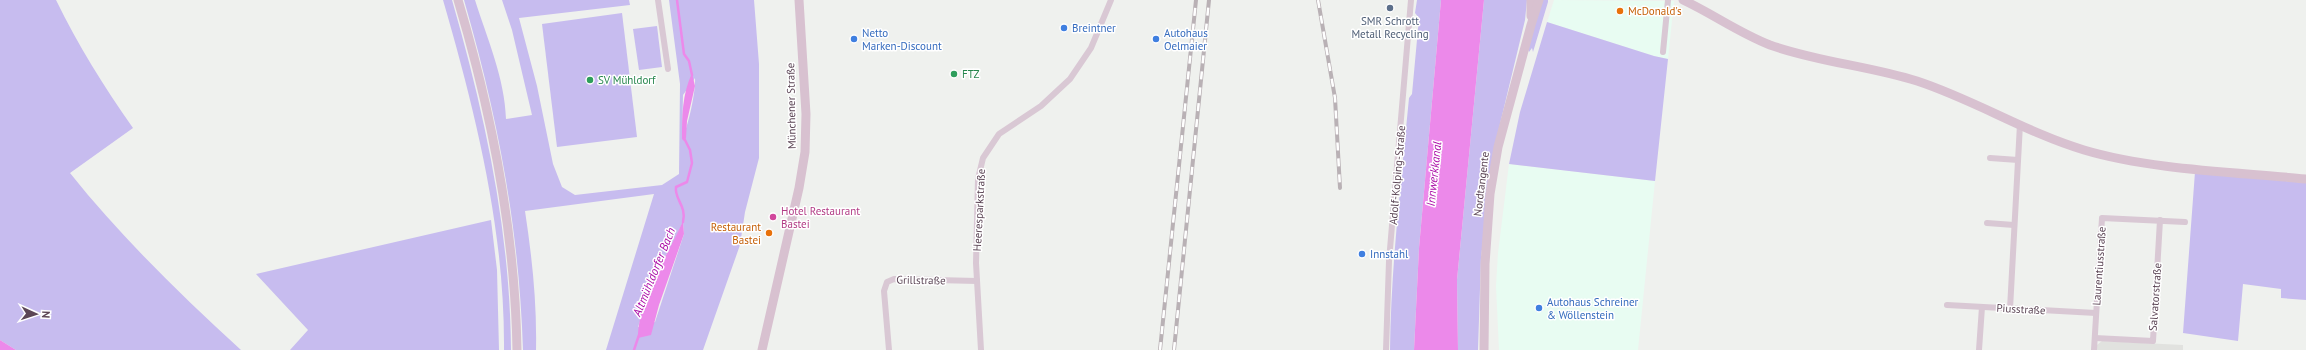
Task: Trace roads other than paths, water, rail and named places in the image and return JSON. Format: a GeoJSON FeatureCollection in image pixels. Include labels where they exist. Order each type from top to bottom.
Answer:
{"type":"FeatureCollection","features":[{"type":"Feature","properties":{"kind":"street"},"geometry":{"type":"LineString","coordinates":[[458,0],[480,79],[503,195],[515,290],[517,350]]}},
{"type":"Feature","properties":{"kind":"street"},"geometry":{"type":"LineString","coordinates":[[658,0],[668,69]]}},
{"type":"Feature","properties":{"kind":"street","name":"Münchener Straße"},"geometry":{"type":"LineString","coordinates":[[762,350],[800,188],[805,152],[806,114],[799,0]]}},
{"type":"Feature","properties":{"kind":"street","name":"Heeresparkstraße"},"geometry":{"type":"LineString","coordinates":[[981,350],[976,281],[978,179],[983,158],[998,134],[1041,106],[1070,78],[1091,48],[1111,0]]}},
{"type":"Feature","properties":{"kind":"street","name":"Adolf-Kolping-Straße"},"geometry":{"type":"LineString","coordinates":[[1386,350],[1389,261],[1411,0]]}},
{"type":"Feature","properties":{"kind":"street","name":"Nordtangente"},"geometry":{"type":"LineString","coordinates":[[1531,0],[1531,25]]}},
{"type":"Feature","properties":{"kind":"street","name":"Nordtangente"},"geometry":{"type":"LineString","coordinates":[[1484,350],[1485,264],[1490,194],[1498,147],[1539,0]]}},
{"type":"Feature","properties":{"kind":"street"},"geometry":{"type":"LineString","coordinates":[[1663,52],[1668,0]]}},
{"type":"Feature","properties":{"kind":"street"},"geometry":{"type":"LineString","coordinates":[[1682,0],[1738,31],[1770,45],[1918,82],[1967,100],[2069,145],[2115,158],[2306,179]]}},
{"type":"Feature","properties":{"kind":"street"},"geometry":{"type":"LineString","coordinates":[[2010,309],[2020,124]]}},
{"type":"Feature","properties":{"kind":"street"},"geometry":{"type":"LineString","coordinates":[[1990,158],[2018,160]]}},
{"type":"Feature","properties":{"kind":"street","name":"Laurentiusstraße"},"geometry":{"type":"LineString","coordinates":[[2094,350],[2102,218],[2185,222]]}},
{"type":"Feature","properties":{"kind":"street","name":"Salvatorstraße"},"geometry":{"type":"LineString","coordinates":[[2095,338],[2152,340],[2160,220]]}},
{"type":"Feature","properties":{"kind":"street"},"geometry":{"type":"LineString","coordinates":[[1987,223],[2014,225]]}},
{"type":"Feature","properties":{"kind":"street","name":"Grillstraße"},"geometry":{"type":"LineString","coordinates":[[888,350],[884,291],[887,282],[894,279],[976,281]]}},
{"type":"Feature","properties":{"kind":"street","name":"Piusstraße"},"geometry":{"type":"LineString","coordinates":[[1947,305],[2096,313]]}},
{"type":"Feature","properties":{"kind":"street"},"geometry":{"type":"LineString","coordinates":[[1979,350],[1982,307]]}},
{"type":"Feature","properties":{"kind":"water","name":"Innwerkkanal"},"geometry":{"type":"Polygon","coordinates":[[[1441,0],[1484,0],[1457,280],[1458,350],[1414,350],[1419,248],[1441,0]]]}},
{"type":"Feature","properties":{"kind":"water"},"geometry":{"type":"Polygon","coordinates":[[[692,73],[695,86],[687,121],[686,138],[684,141],[682,139],[683,106],[686,89],[692,73]]]}},
{"type":"Feature","properties":{"kind":"water"},"geometry":{"type":"Polygon","coordinates":[[[683,221],[684,234],[659,305],[651,335],[638,338],[639,323],[648,293],[683,221]]]}},
{"type":"Feature","properties":{"kind":"water"},"geometry":{"type":"Polygon","coordinates":[[[0,340],[16,350],[0,350],[0,340]]]}},
{"type":"Feature","properties":{"kind":"waterway","name":"Altmühldorfer Bach"},"geometry":{"type":"LineString","coordinates":[[677,0],[684,54],[689,61],[692,75]]}},
{"type":"Feature","properties":{"kind":"waterway","name":"Altmühldorfer Bach"},"geometry":{"type":"LineString","coordinates":[[683,222],[684,216],[676,187],[687,182],[692,163],[690,150],[684,138]]}},
{"type":"Feature","properties":{"kind":"waterway","name":"Altmühldorfer Bach"},"geometry":{"type":"LineString","coordinates":[[634,350],[639,335]]}},
{"type":"Feature","properties":{"kind":"railway"},"geometry":{"type":"LineString","coordinates":[[1160,350],[1196,0]]}},
{"type":"Feature","properties":{"kind":"railway"},"geometry":{"type":"LineString","coordinates":[[1174,350],[1209,0]]}},
{"type":"Feature","properties":{"kind":"railway"},"geometry":{"type":"LineString","coordinates":[[1318,0],[1335,98],[1340,188]]}},
{"type":"Feature","properties":{"kind":"place","name":"SMR Schrott Metall Recycling"},"geometry":{"type":"Point","coordinates":[1390,8]}},
{"type":"Feature","properties":{"kind":"place","name":"McDonald's"},"geometry":{"type":"Point","coordinates":[1620,11]}},
{"type":"Feature","properties":{"kind":"place","name":"Breintner"},"geometry":{"type":"Point","coordinates":[1064,28]}},
{"type":"Feature","properties":{"kind":"place","name":"Netto Marken-Discount"},"geometry":{"type":"Point","coordinates":[854,39]}},
{"type":"Feature","properties":{"kind":"place","name":"Autohaus Oelmaier"},"geometry":{"type":"Point","coordinates":[1156,39]}},
{"type":"Feature","properties":{"kind":"place","name":"FTZ"},"geometry":{"type":"Point","coordinates":[954,74]}},
{"type":"Feature","properties":{"kind":"place","name":"SV Mühldorf"},"geometry":{"type":"Point","coordinates":[590,80]}},
{"type":"Feature","properties":{"kind":"place","name":"Hotel Restaurant Bastei"},"geometry":{"type":"Point","coordinates":[773,217]}},
{"type":"Feature","properties":{"kind":"place","name":"Restaurant Bastei"},"geometry":{"type":"Point","coordinates":[769,233]}},
{"type":"Feature","properties":{"kind":"place","name":"Innstahl"},"geometry":{"type":"Point","coordinates":[1362,254]}},
{"type":"Feature","properties":{"kind":"place","name":"Autohaus Schreiner & Wöllenstein"},"geometry":{"type":"Point","coordinates":[1539,308]}}]}
